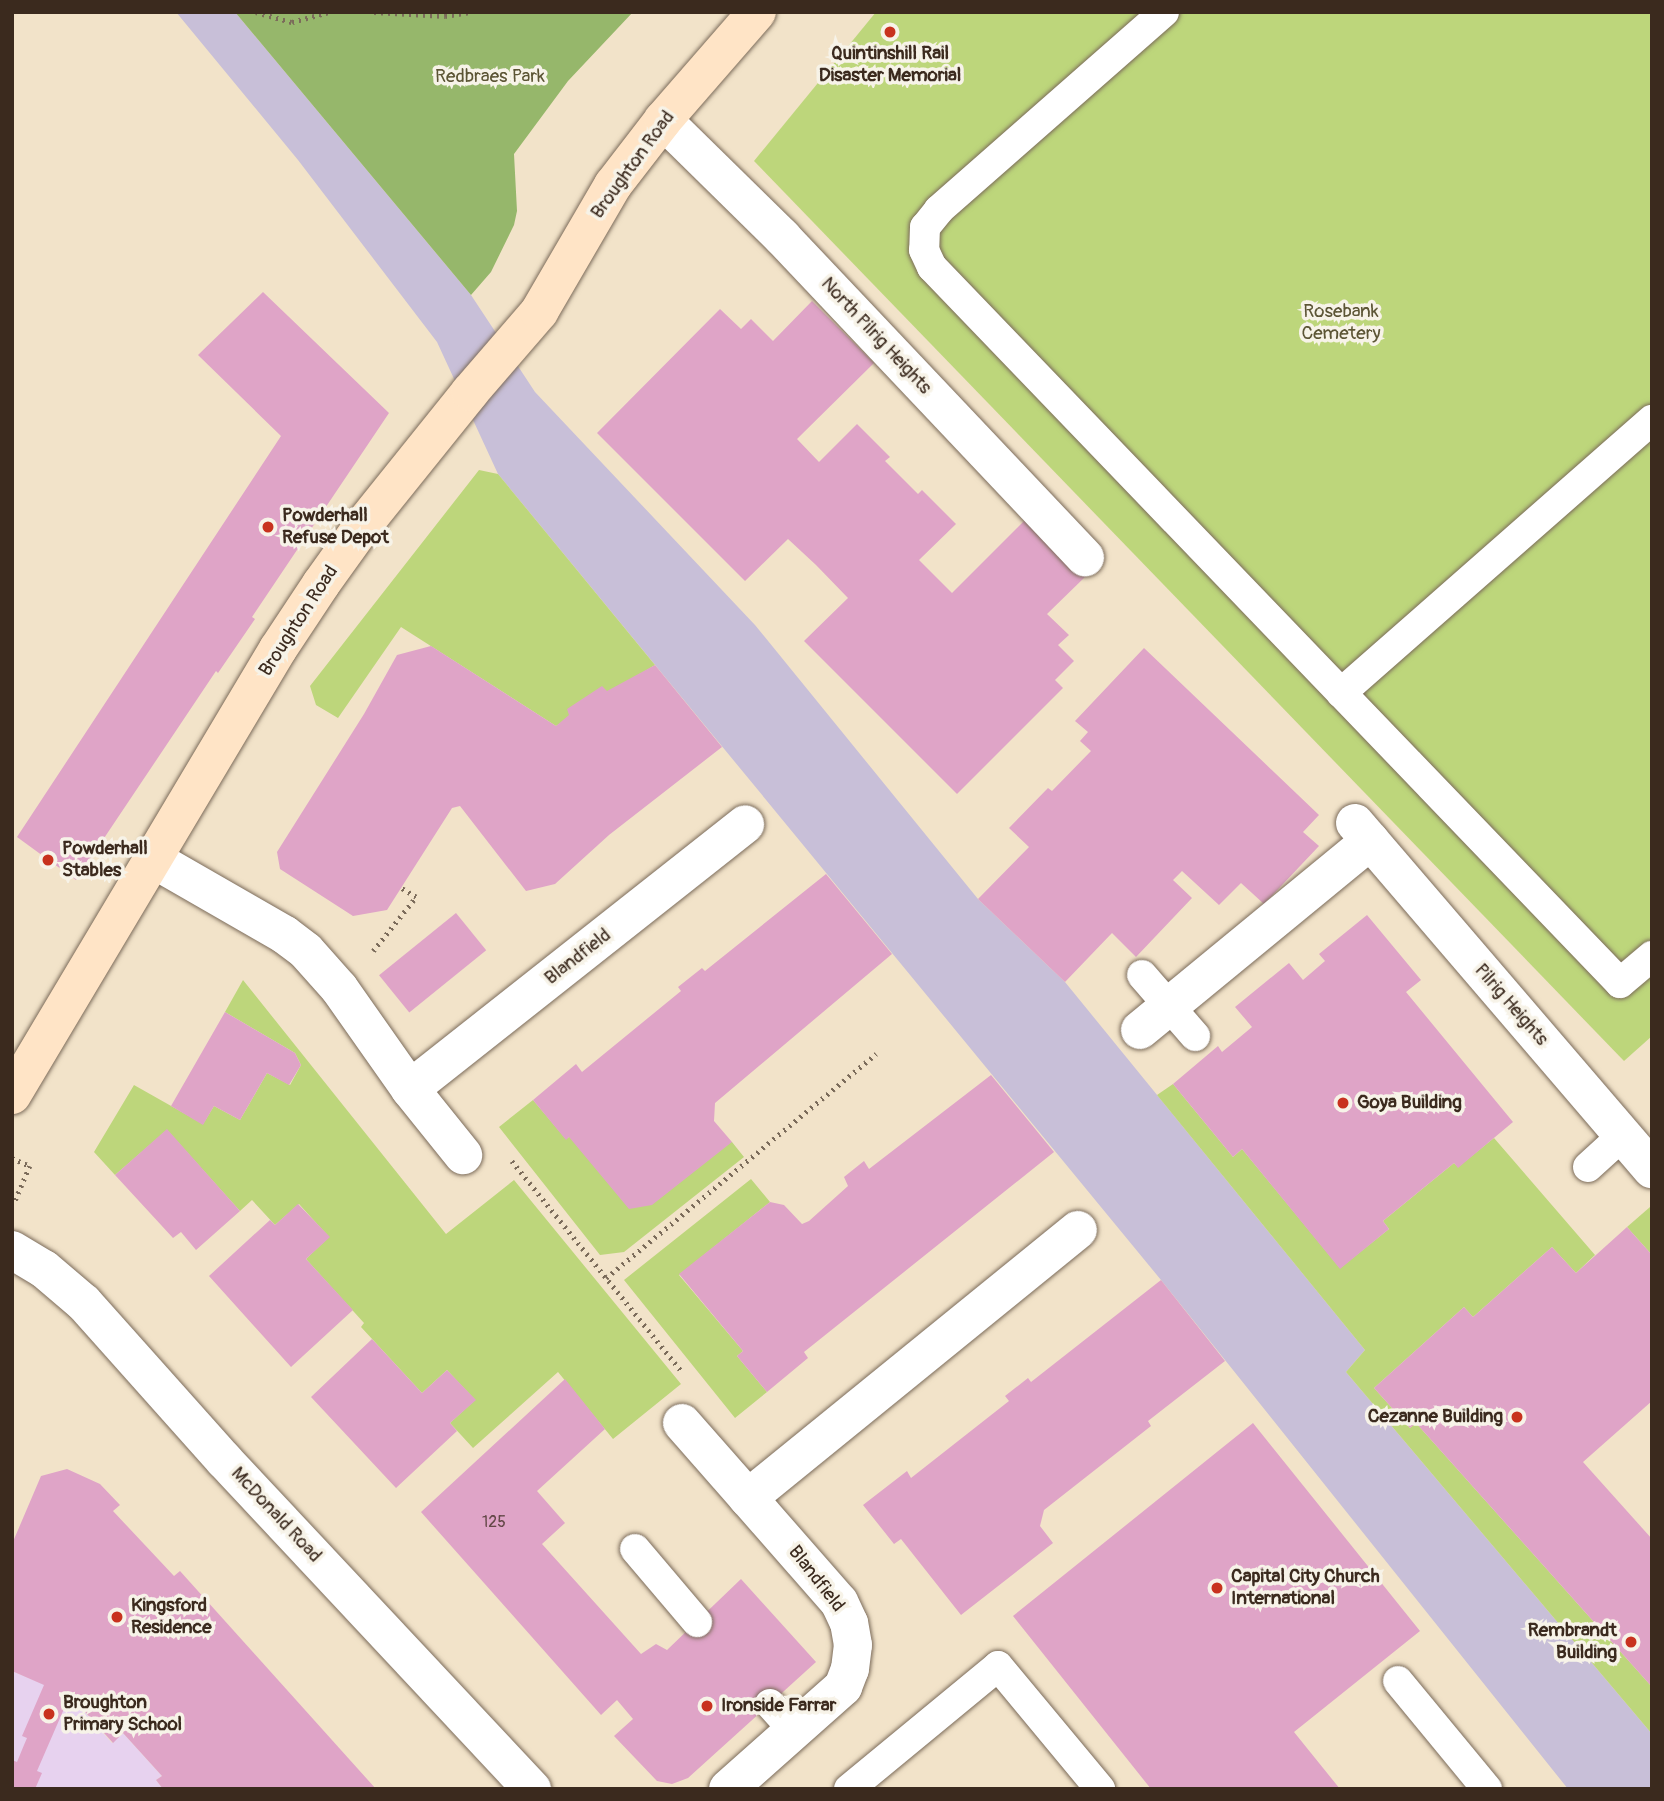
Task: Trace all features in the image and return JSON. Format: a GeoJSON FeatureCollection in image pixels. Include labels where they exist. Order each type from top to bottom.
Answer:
{"type":"FeatureCollection","features":[{"type":"Feature","properties":{"kind":"main road","name":"Broughton Road"},"geometry":{"type":"LineString","coordinates":[[12,1095],[278,649],[364,524],[539,312],[613,185],[663,120],[757,12]]}},
{"type":"Feature","properties":{"kind":"street","name":"North Pilrig Heights"},"geometry":{"type":"LineString","coordinates":[[663,120],[782,237],[1085,557]]}},
{"type":"Feature","properties":{"kind":"street","name":"Blandfield"},"geometry":{"type":"LineString","coordinates":[[410,1089],[746,824]]}},
{"type":"Feature","properties":{"kind":"street","name":"Pilrig Heights"},"geometry":{"type":"LineString","coordinates":[[1139,1030],[1362,832],[1652,1169]]}},
{"type":"Feature","properties":{"kind":"street"},"geometry":{"type":"LineString","coordinates":[[153,859],[285,935],[306,951],[339,988],[410,1089],[463,1155]]}},
{"type":"Feature","properties":{"kind":"street"},"geometry":{"type":"LineString","coordinates":[[748,1498],[1078,1230]]}},
{"type":"Feature","properties":{"kind":"street","name":"McDonald Road"},"geometry":{"type":"LineString","coordinates":[[12,1250],[44,1269],[84,1303],[223,1460],[532,1789]]}},
{"type":"Feature","properties":{"kind":"street","name":"Blandfield"},"geometry":{"type":"LineString","coordinates":[[682,1423],[839,1602],[851,1634],[850,1669],[844,1687],[782,1717],[728,1789]]}},
{"type":"Feature","properties":{"kind":"lane"},"geometry":{"type":"LineString","coordinates":[[1164,12],[939,210],[925,227],[924,250],[932,267],[1620,983],[1652,956]]}},
{"type":"Feature","properties":{"kind":"lane"},"geometry":{"type":"LineString","coordinates":[[1341,693],[1652,420]]}},
{"type":"Feature","properties":{"kind":"lane"},"geometry":{"type":"LineString","coordinates":[[1142,975],[1195,1036]]}},
{"type":"Feature","properties":{"kind":"lane"},"geometry":{"type":"LineString","coordinates":[[1588,1167],[1623,1135]]}},
{"type":"Feature","properties":{"kind":"lane"},"geometry":{"type":"LineString","coordinates":[[635,1549],[697,1622]]}},
{"type":"Feature","properties":{"kind":"lane"},"geometry":{"type":"LineString","coordinates":[[849,1789],[998,1666],[1100,1789]]}},
{"type":"Feature","properties":{"kind":"lane"},"geometry":{"type":"LineString","coordinates":[[1398,1681],[1487,1789]]}},
{"type":"Feature","properties":{"kind":"path"},"geometry":{"type":"LineString","coordinates":[[256,12],[292,22],[330,12]]}},
{"type":"Feature","properties":{"kind":"path"},"geometry":{"type":"LineString","coordinates":[[374,12],[445,16],[468,12]]}},
{"type":"Feature","properties":{"kind":"path"},"geometry":{"type":"LineString","coordinates":[[339,988],[416,897],[401,888]]}},
{"type":"Feature","properties":{"kind":"path"},"geometry":{"type":"LineString","coordinates":[[606,1278],[876,1054]]}},
{"type":"Feature","properties":{"kind":"path"},"geometry":{"type":"LineString","coordinates":[[463,1155],[500,1147],[695,1388],[682,1423]]}},
{"type":"Feature","properties":{"kind":"path"},"geometry":{"type":"LineString","coordinates":[[12,1158],[30,1166],[12,1210]]}},
{"type":"Feature","properties":{"kind":"shaded area"},"geometry":{"type":"Polygon","coordinates":[[[176,12],[235,12],[471,295],[535,392],[755,625],[978,899],[1065,982],[1365,1350],[1346,1372],[1652,1734],[1652,1789],[1568,1789],[1161,1280],[498,474],[437,342],[298,160],[176,12]]]}},
{"type":"Feature","properties":{"kind":"shaded area","name":"Broughton Primary School"},"geometry":{"type":"Polygon","coordinates":[[[12,1671],[70,1695],[112,1743],[123,1733],[162,1776],[156,1780],[163,1789],[12,1789],[12,1671]]]}},
{"type":"Feature","properties":{"kind":"green space","name":"Redbraes Park"},"geometry":{"type":"Polygon","coordinates":[[[235,12],[633,12],[568,81],[514,154],[517,211],[514,225],[491,272],[471,295],[235,12]]]}},
{"type":"Feature","properties":{"kind":"green space","name":"Rosebank Cemetery"},"geometry":{"type":"Polygon","coordinates":[[[876,12],[1652,12],[1652,1036],[1624,1061],[754,161],[876,12]]]}},
{"type":"Feature","properties":{"kind":"green space"},"geometry":{"type":"Polygon","coordinates":[[[479,470],[498,474],[655,665],[556,726],[401,627],[338,718],[316,705],[310,686],[479,470]]]}},
{"type":"Feature","properties":{"kind":"green space"},"geometry":{"type":"Polygon","coordinates":[[[243,980],[446,1234],[514,1180],[681,1384],[613,1439],[558,1372],[473,1448],[450,1423],[475,1400],[447,1370],[422,1393],[361,1327],[364,1323],[306,1259],[329,1237],[299,1204],[275,1225],[252,1200],[240,1211],[167,1130],[115,1175],[94,1152],[134,1085],[203,1124],[214,1106],[240,1120],[267,1073],[290,1085],[301,1065],[295,1053],[225,1012],[243,980]]]}},
{"type":"Feature","properties":{"kind":"green space"},"geometry":{"type":"Polygon","coordinates":[[[1173,1084],[1233,1157],[1242,1149],[1340,1268],[1389,1229],[1383,1221],[1454,1163],[1458,1167],[1494,1138],[1595,1255],[1576,1273],[1552,1247],[1473,1317],[1464,1307],[1374,1388],[1410,1428],[1416,1423],[1652,1687],[1652,1734],[1346,1372],[1365,1350],[1157,1095],[1173,1084]]]}},
{"type":"Feature","properties":{"kind":"green space"},"geometry":{"type":"Polygon","coordinates":[[[533,1100],[566,1139],[732,1142],[744,1157],[624,1252],[600,1255],[499,1127],[533,1100]]]}},
{"type":"Feature","properties":{"kind":"green space"},"geometry":{"type":"Polygon","coordinates":[[[751,1179],[770,1202],[679,1275],[743,1351],[737,1356],[767,1392],[735,1418],[624,1280],[751,1179]]]}},
{"type":"Feature","properties":{"kind":"green space"},"geometry":{"type":"Polygon","coordinates":[[[1652,1208],[1652,1255],[1627,1227],[1652,1208]]]}},
{"type":"Feature","properties":{"kind":"building","name":"Powderhall Refuse Depot"},"geometry":{"type":"Polygon","coordinates":[[[263,292],[389,413],[252,617],[255,619],[218,673],[216,671],[76,880],[17,837],[281,436],[198,355],[263,292]]]}},
{"type":"Feature","properties":{"kind":"building"},"geometry":{"type":"Polygon","coordinates":[[[812,301],[874,363],[797,439],[819,462],[857,424],[890,457],[885,461],[918,494],[922,490],[956,524],[919,560],[952,593],[1028,517],[1086,576],[1047,614],[1069,635],[1058,645],[1074,661],[1055,680],[1063,688],[957,794],[804,641],[848,598],[816,565],[788,539],[745,581],[597,433],[720,309],[741,329],[751,319],[773,341],[812,301]]]}},
{"type":"Feature","properties":{"kind":"building"},"geometry":{"type":"Polygon","coordinates":[[[431,646],[556,726],[569,715],[567,709],[602,686],[607,691],[655,665],[722,747],[609,835],[555,884],[526,891],[460,806],[452,808],[387,910],[353,916],[280,869],[277,852],[364,714],[397,655],[431,646]]]}},
{"type":"Feature","properties":{"kind":"building"},"geometry":{"type":"Polygon","coordinates":[[[1144,648],[1319,815],[1303,832],[1319,846],[1264,904],[1241,883],[1219,905],[1182,871],[1173,880],[1192,898],[1136,957],[1112,933],[1065,982],[978,899],[1029,847],[1009,828],[1048,788],[1052,791],[1091,751],[1080,741],[1088,732],[1075,721],[1144,648]]]}},
{"type":"Feature","properties":{"kind":"building"},"geometry":{"type":"Polygon","coordinates":[[[826,874],[892,954],[715,1103],[714,1121],[732,1142],[652,1205],[629,1209],[569,1137],[566,1140],[533,1100],[576,1064],[582,1072],[681,991],[678,987],[702,968],[705,971],[826,874]]]}},
{"type":"Feature","properties":{"kind":"building"},"geometry":{"type":"Polygon","coordinates":[[[456,913],[486,950],[409,1013],[379,975],[456,913]]]}},
{"type":"Feature","properties":{"kind":"building","name":"Goya Building"},"geometry":{"type":"Polygon","coordinates":[[[1367,915],[1421,980],[1406,992],[1513,1122],[1458,1168],[1454,1163],[1383,1221],[1389,1229],[1340,1269],[1242,1149],[1233,1157],[1173,1084],[1218,1046],[1222,1052],[1252,1027],[1235,1007],[1289,963],[1303,980],[1325,961],[1319,954],[1367,915]]]}},
{"type":"Feature","properties":{"kind":"building"},"geometry":{"type":"Polygon","coordinates":[[[225,1012],[295,1053],[301,1065],[289,1085],[267,1073],[240,1120],[214,1106],[203,1125],[171,1106],[225,1012]]]}},
{"type":"Feature","properties":{"kind":"building"},"geometry":{"type":"Polygon","coordinates":[[[991,1075],[1054,1152],[804,1352],[808,1358],[767,1392],[737,1356],[743,1351],[679,1274],[770,1202],[784,1205],[802,1224],[809,1221],[848,1186],[844,1177],[864,1161],[869,1169],[991,1075]]]}},
{"type":"Feature","properties":{"kind":"building"},"geometry":{"type":"Polygon","coordinates":[[[167,1129],[240,1211],[196,1250],[181,1232],[173,1238],[115,1175],[167,1129]]]}},
{"type":"Feature","properties":{"kind":"building"},"geometry":{"type":"Polygon","coordinates":[[[298,1204],[330,1237],[306,1259],[353,1310],[291,1367],[209,1276],[270,1220],[275,1225],[298,1204]]]}},
{"type":"Feature","properties":{"kind":"building","name":"Cezanne Building"},"geometry":{"type":"Polygon","coordinates":[[[1627,1227],[1652,1255],[1652,1401],[1583,1462],[1652,1539],[1652,1687],[1416,1423],[1410,1428],[1374,1388],[1464,1307],[1473,1317],[1552,1247],[1576,1273],[1627,1227]]]}},
{"type":"Feature","properties":{"kind":"building"},"geometry":{"type":"Polygon","coordinates":[[[1161,1280],[1225,1361],[1148,1421],[1151,1426],[1044,1510],[1040,1526],[1053,1543],[961,1615],[901,1539],[894,1544],[863,1505],[907,1471],[911,1478],[1009,1401],[1005,1396],[1028,1378],[1031,1382],[1161,1280]]]}},
{"type":"Feature","properties":{"kind":"building"},"geometry":{"type":"Polygon","coordinates":[[[372,1339],[422,1393],[447,1370],[476,1400],[450,1423],[457,1431],[396,1488],[311,1397],[372,1339]]]}},
{"type":"Feature","properties":{"kind":"building"},"geometry":{"type":"Polygon","coordinates":[[[565,1379],[605,1429],[537,1491],[565,1523],[542,1544],[641,1654],[656,1644],[667,1650],[741,1579],[816,1662],[688,1778],[672,1784],[657,1781],[614,1736],[633,1719],[617,1700],[601,1715],[421,1512],[565,1379]]]}},
{"type":"Feature","properties":{"kind":"building","name":"Capital City Church International"},"geometry":{"type":"Polygon","coordinates":[[[1253,1423],[1420,1631],[1294,1732],[1340,1789],[1151,1789],[1013,1616],[1253,1423]]]}},
{"type":"Feature","properties":{"kind":"building","name":"Kingsford Residence"},"geometry":{"type":"Polygon","coordinates":[[[67,1469],[100,1484],[120,1505],[113,1511],[174,1576],[180,1571],[376,1789],[163,1789],[156,1780],[162,1776],[123,1733],[113,1743],[70,1695],[37,1771],[42,1773],[35,1789],[12,1789],[12,1760],[17,1762],[27,1738],[22,1736],[44,1685],[12,1671],[12,1544],[41,1476],[67,1469]]]}},
{"type":"Feature","properties":{"kind":"place","name":"Quintinshill Rail Disaster Memorial"},"geometry":{"type":"Point","coordinates":[890,32]}},
{"type":"Feature","properties":{"kind":"place","name":"Powderhall Refuse Depot"},"geometry":{"type":"Point","coordinates":[268,527]}},
{"type":"Feature","properties":{"kind":"place","name":"Powderhall Stables"},"geometry":{"type":"Point","coordinates":[48,860]}},
{"type":"Feature","properties":{"kind":"place","name":"Goya Building"},"geometry":{"type":"Point","coordinates":[1343,1103]}},
{"type":"Feature","properties":{"kind":"place","name":"Cezanne Building"},"geometry":{"type":"Point","coordinates":[1517,1417]}},
{"type":"Feature","properties":{"kind":"place","name":"Capital City Church International"},"geometry":{"type":"Point","coordinates":[1217,1588]}},
{"type":"Feature","properties":{"kind":"place","name":"Kingsford Residence"},"geometry":{"type":"Point","coordinates":[117,1617]}},
{"type":"Feature","properties":{"kind":"place","name":"Rembrandt Building"},"geometry":{"type":"Point","coordinates":[1631,1642]}},
{"type":"Feature","properties":{"kind":"place","name":"Ironside Farrar"},"geometry":{"type":"Point","coordinates":[707,1706]}},
{"type":"Feature","properties":{"kind":"place","name":"Broughton Primary School"},"geometry":{"type":"Point","coordinates":[49,1714]}}]}
